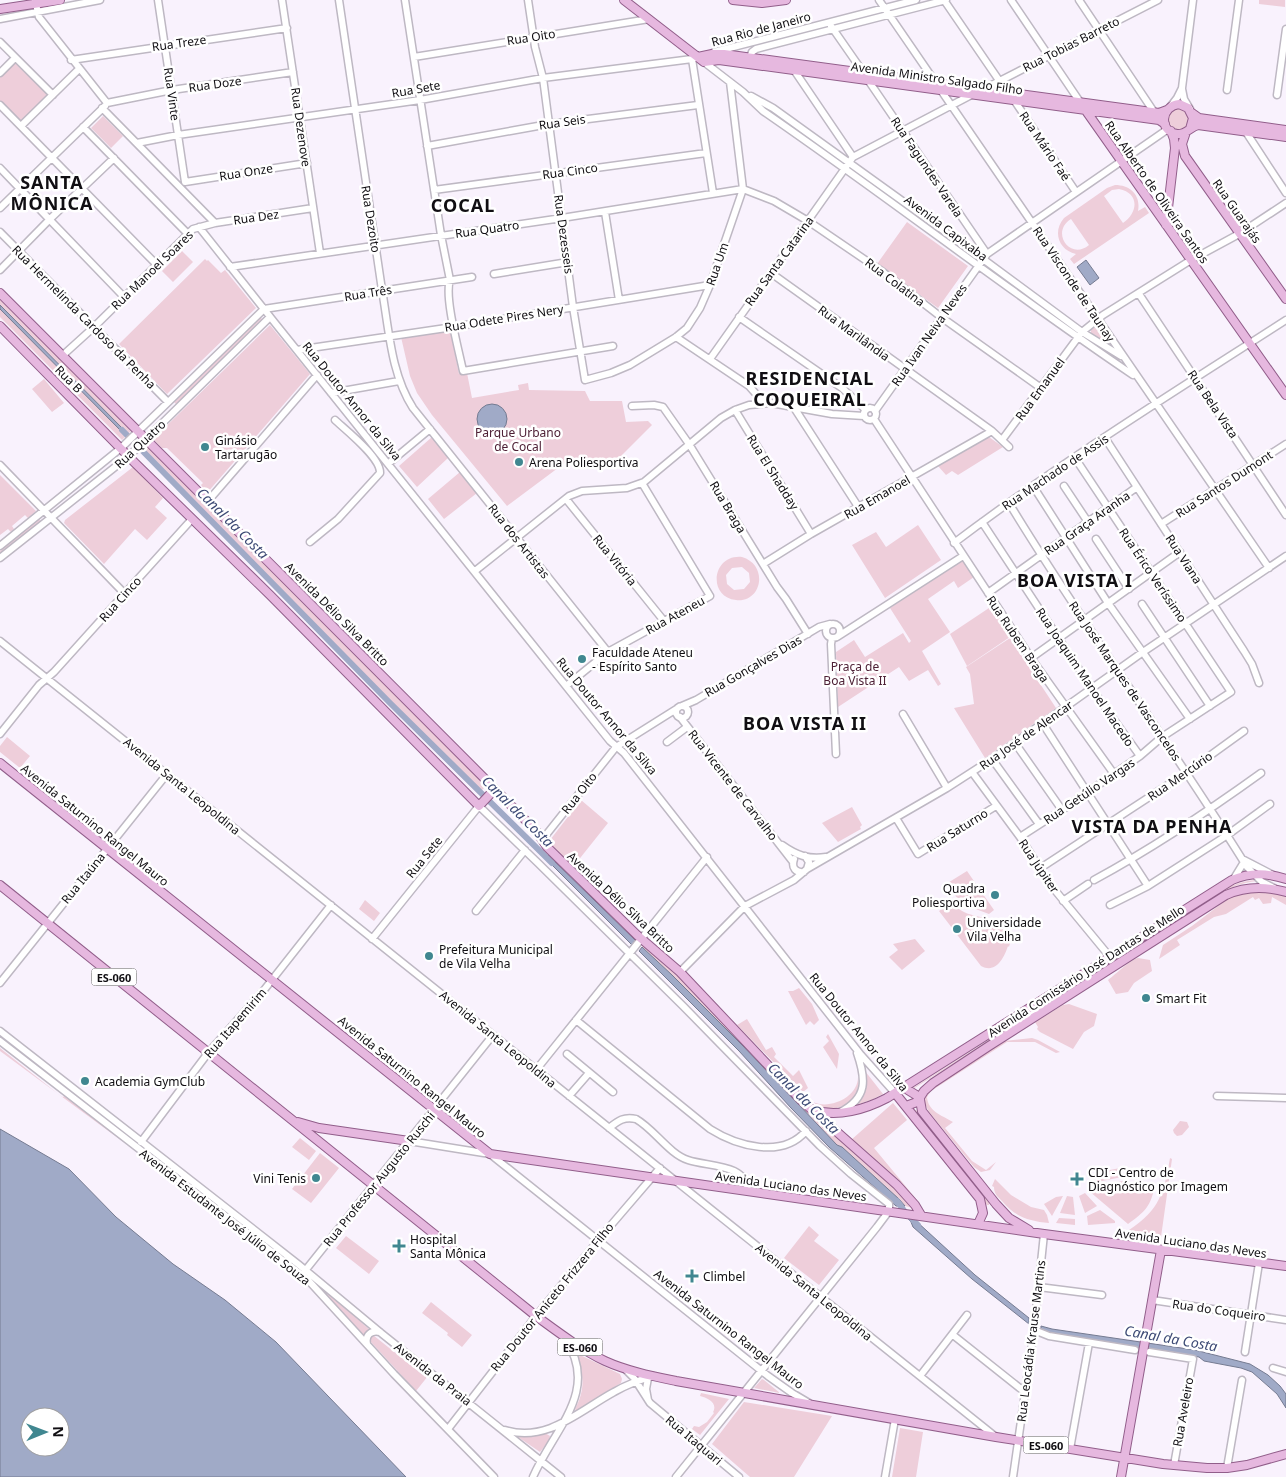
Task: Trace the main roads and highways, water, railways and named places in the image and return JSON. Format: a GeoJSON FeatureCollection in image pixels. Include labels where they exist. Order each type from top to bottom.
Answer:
{"type":"FeatureCollection","features":[{"type":"Feature","properties":{"kind":"main road"},"geometry":{"type":"LineString","coordinates":[[0,9],[60,0]]}},
{"type":"Feature","properties":{"kind":"main road","name":"Avenida Capixaba"},"geometry":{"type":"LineString","coordinates":[[624,0],[700,58]]}},
{"type":"Feature","properties":{"kind":"main road"},"geometry":{"type":"LineString","coordinates":[[732,0],[762,3],[783,0]]}},
{"type":"Feature","properties":{"kind":"main road","name":"Avenida Ministro Salgado Filho"},"geometry":{"type":"LineString","coordinates":[[700,58],[719,53],[1162,113],[1169,109]]}},
{"type":"Feature","properties":{"kind":"main road","name":"Avenida Ministro Salgado Filho"},"geometry":{"type":"LineString","coordinates":[[700,58],[1159,120],[1168,128]]}},
{"type":"Feature","properties":{"kind":"main road","name":"Rua Alberto de Oliveira Santos"},"geometry":{"type":"LineString","coordinates":[[1080,102],[1286,395]]}},
{"type":"Feature","properties":{"kind":"main road"},"geometry":{"type":"LineString","coordinates":[[1166,225],[1175,144],[1164,117],[1169,109],[1182,105],[1199,118],[1286,137]]}},
{"type":"Feature","properties":{"kind":"main road"},"geometry":{"type":"LineString","coordinates":[[1188,130],[1193,123],[1191,111]]}},
{"type":"Feature","properties":{"kind":"main road"},"geometry":{"type":"LineString","coordinates":[[1168,128],[1177,134],[1198,125],[1286,130]]}},
{"type":"Feature","properties":{"kind":"main road","name":"Rua Guarajás"},"geometry":{"type":"LineString","coordinates":[[1188,130],[1183,138],[1182,146],[1187,159],[1286,299]]}},
{"type":"Feature","properties":{"kind":"main road"},"geometry":{"type":"LineString","coordinates":[[1174,160],[1180,156],[1187,159]]}},
{"type":"Feature","properties":{"kind":"main road","name":"Avenida Délio Silva Britto"},"geometry":{"type":"LineString","coordinates":[[0,293],[137,433],[208,501],[492,792],[537,832],[547,847],[639,940],[680,972],[810,1108],[897,1185],[915,1205],[918,1215]]}},
{"type":"Feature","properties":{"kind":"main road","name":"Rua B"},"geometry":{"type":"LineString","coordinates":[[0,326],[121,448],[132,453],[192,519],[481,804]]}},
{"type":"Feature","properties":{"kind":"main road","name":"Avenida Saturnino Rangel Mauro"},"geometry":{"type":"LineString","coordinates":[[0,763],[490,1154]]}},
{"type":"Feature","properties":{"kind":"main road","name":"Rua Sete"},"geometry":{"type":"LineString","coordinates":[[481,804],[492,792]]}},
{"type":"Feature","properties":{"kind":"main road","name":"Avenida Comissário José Dantas de Mello"},"geometry":{"type":"LineString","coordinates":[[810,1108],[826,1114],[868,1106],[913,1082],[1232,880],[1253,874],[1273,875],[1286,879]]}},
{"type":"Feature","properties":{"kind":"main road","name":"ES-060"},"geometry":{"type":"LineString","coordinates":[[0,886],[536,1316],[565,1338],[601,1359],[651,1377],[996,1437],[1174,1465],[1227,1468],[1286,1454]]}},
{"type":"Feature","properties":{"kind":"main road","name":"Avenida Comissário José Dantas de Mello"},"geometry":{"type":"LineString","coordinates":[[920,1100],[924,1091],[933,1083],[1226,895],[1241,889],[1254,888],[1286,892]]}},
{"type":"Feature","properties":{"kind":"main road"},"geometry":{"type":"LineString","coordinates":[[908,1090],[920,1100],[915,1104],[905,1105],[908,1090],[913,1082]]}},
{"type":"Feature","properties":{"kind":"main road","name":"Rua Doutor Annor da Silva"},"geometry":{"type":"LineString","coordinates":[[895,1093],[980,1199],[983,1213],[978,1224]]}},
{"type":"Feature","properties":{"kind":"main road","name":"Rua Doutor Annor da Silva"},"geometry":{"type":"LineString","coordinates":[[920,1100],[922,1111],[996,1204],[1014,1221],[1034,1232]]}},
{"type":"Feature","properties":{"kind":"main road","name":"Avenida Luciano das Neves"},"geometry":{"type":"LineString","coordinates":[[293,1121],[319,1128],[409,1141]]}},
{"type":"Feature","properties":{"kind":"main road","name":"Avenida Luciano das Neves"},"geometry":{"type":"LineString","coordinates":[[490,1154],[1044,1234],[1286,1266]]}},
{"type":"Feature","properties":{"kind":"main road"},"geometry":{"type":"LineString","coordinates":[[1121,1477],[1161,1250]]}},
{"type":"Feature","properties":{"kind":"water"},"geometry":{"type":"Polygon","coordinates":[[[1086,260],[1099,278],[1090,285],[1077,267],[1086,260]]]}},
{"type":"Feature","properties":{"kind":"water"},"geometry":{"type":"Polygon","coordinates":[[[0,305],[128,434],[126,436],[0,309],[0,305]]]}},
{"type":"Feature","properties":{"kind":"water"},"geometry":{"type":"Polygon","coordinates":[[[492,404],[503,408],[507,419],[503,430],[492,434],[481,430],[477,419],[481,408],[492,404]]]}},
{"type":"Feature","properties":{"kind":"water"},"geometry":{"type":"Polygon","coordinates":[[[548,855],[635,940],[632,945],[545,858],[548,855]]]}},
{"type":"Feature","properties":{"kind":"water"},"geometry":{"type":"Polygon","coordinates":[[[642,947],[743,1046],[837,1145],[842,1147],[905,1206],[896,1206],[829,1147],[739,1051],[639,951],[642,947]]]}},
{"type":"Feature","properties":{"kind":"water"},"geometry":{"type":"Polygon","coordinates":[[[0,1129],[69,1169],[116,1217],[173,1264],[225,1300],[276,1342],[406,1477],[0,1477],[0,1129]]]}},
{"type":"Feature","properties":{"kind":"water"},"geometry":{"type":"Polygon","coordinates":[[[907,1218],[915,1220],[975,1275],[1029,1318],[1029,1324],[972,1279],[913,1227],[907,1218]]]}},
{"type":"Feature","properties":{"kind":"water"},"geometry":{"type":"Polygon","coordinates":[[[1041,1326],[1195,1350],[1250,1364],[1268,1375],[1280,1386],[1286,1394],[1286,1408],[1277,1394],[1252,1372],[1241,1368],[1204,1361],[1199,1357],[1051,1334],[1041,1331],[1041,1326]]]}},
{"type":"Feature","properties":{"kind":"waterway","name":"Canal da Costa"},"geometry":{"type":"LineString","coordinates":[[122,430],[390,703],[552,863]]}},
{"type":"Feature","properties":{"kind":"waterway","name":"Canal da Costa"},"geometry":{"type":"LineString","coordinates":[[897,1201],[918,1225]]}},
{"type":"Feature","properties":{"kind":"place","name":"Ginásio Tartarugão"},"geometry":{"type":"Point","coordinates":[205,447]}},
{"type":"Feature","properties":{"kind":"place","name":"Arena Poliesportiva"},"geometry":{"type":"Point","coordinates":[519,462]}},
{"type":"Feature","properties":{"kind":"place","name":"Faculdade Ateneu - Espírito Santo"},"geometry":{"type":"Point","coordinates":[582,659]}},
{"type":"Feature","properties":{"kind":"place","name":"Quadra Poliesportiva"},"geometry":{"type":"Point","coordinates":[995,895]}},
{"type":"Feature","properties":{"kind":"place","name":"Universidade Vila Velha"},"geometry":{"type":"Point","coordinates":[957,929]}},
{"type":"Feature","properties":{"kind":"place","name":"Prefeitura Municipal de Vila Velha"},"geometry":{"type":"Point","coordinates":[429,956]}},
{"type":"Feature","properties":{"kind":"place","name":"Smart Fit"},"geometry":{"type":"Point","coordinates":[1146,998]}},
{"type":"Feature","properties":{"kind":"place","name":"Academia GymClub"},"geometry":{"type":"Point","coordinates":[85,1081]}},
{"type":"Feature","properties":{"kind":"place","name":"Vini Tenis"},"geometry":{"type":"Point","coordinates":[316,1178]}},
{"type":"Feature","properties":{"kind":"place","name":"CDI - Centro de Diagnóstico por Imagem"},"geometry":{"type":"Point","coordinates":[1077,1179]}},
{"type":"Feature","properties":{"kind":"place","name":"Hospital Santa Mônica"},"geometry":{"type":"Point","coordinates":[399,1246]}},
{"type":"Feature","properties":{"kind":"place","name":"Climbel"},"geometry":{"type":"Point","coordinates":[692,1276]}},
{"type":"Feature","properties":{"kind":"district","name":"SANTA MÔNICA"},"geometry":{"type":"Point","coordinates":[52,192]}},
{"type":"Feature","properties":{"kind":"district","name":"COCAL"},"geometry":{"type":"Point","coordinates":[463,205]}},
{"type":"Feature","properties":{"kind":"district","name":"RESIDENCIAL COQUEIRAL"},"geometry":{"type":"Point","coordinates":[810,388]}},
{"type":"Feature","properties":{"kind":"district","name":"BOA VISTA I"},"geometry":{"type":"Point","coordinates":[1075,580]}},
{"type":"Feature","properties":{"kind":"district","name":"BOA VISTA II"},"geometry":{"type":"Point","coordinates":[805,723]}},
{"type":"Feature","properties":{"kind":"district","name":"VISTA DA PENHA"},"geometry":{"type":"Point","coordinates":[1152,826]}},
{"type":"Feature","properties":{"kind":"park label","name":"Parque Urbano de Cocal"},"geometry":{"type":"Point","coordinates":[518,439]}},
{"type":"Feature","properties":{"kind":"park label","name":"Praça de Boa Vista II"},"geometry":{"type":"Point","coordinates":[855,673]}}]}
